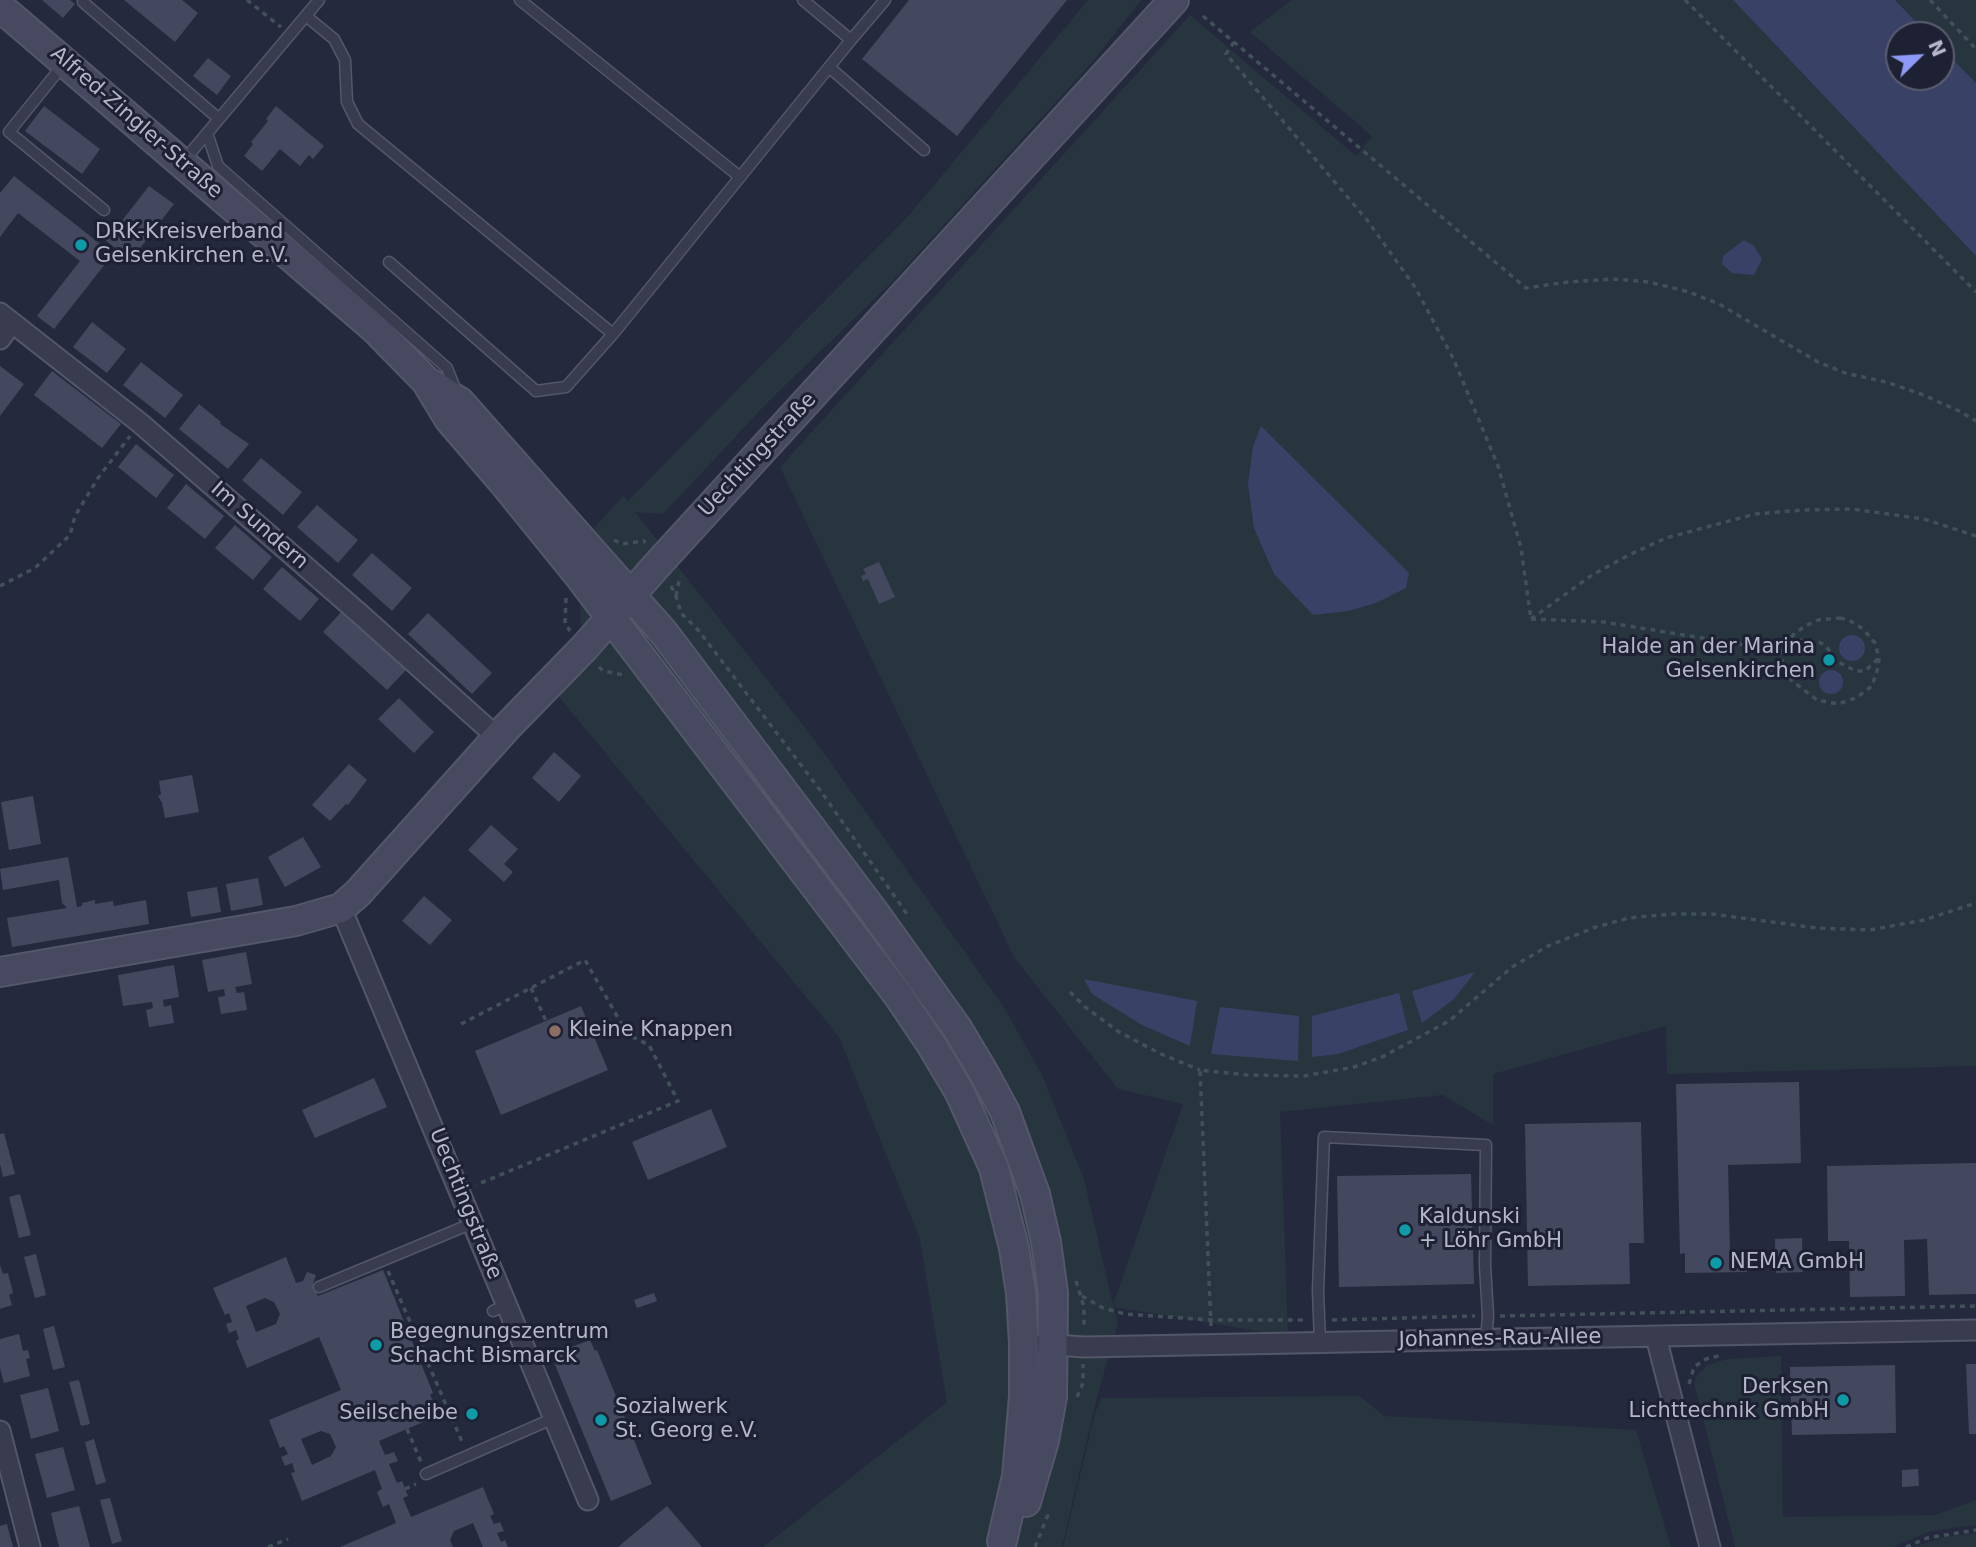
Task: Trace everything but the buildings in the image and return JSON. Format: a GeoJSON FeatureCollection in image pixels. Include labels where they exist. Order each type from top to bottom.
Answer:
{"type":"FeatureCollection","features":[{"type":"Feature","properties":{"kind":"main road","name":"Uechtingstraße"},"geometry":{"type":"LineString","coordinates":[[0,972],[296,921],[341,908],[358,893],[1174,0]]}},
{"type":"Feature","properties":{"kind":"main road","name":"Alfred-Zingler-Straße"},"geometry":{"type":"LineString","coordinates":[[0,7],[374,328],[426,381],[449,419],[503,482],[898,995],[959,1091],[994,1168],[1014,1248],[1021,1293],[1024,1397],[1017,1476],[1001,1544]]}},
{"type":"Feature","properties":{"kind":"main road","name":"Alfred-Zingler-Straße"},"geometry":{"type":"LineString","coordinates":[[426,381],[460,401],[664,633],[805,818],[928,986],[985,1075],[1005,1112],[1035,1194],[1046,1242],[1053,1293],[1054,1345],[1052,1397],[1033,1482],[1027,1502],[1001,1544]]}},
{"type":"Feature","properties":{"kind":"street","name":"Im Sundern"},"geometry":{"type":"LineString","coordinates":[[0,339],[6,318],[140,423],[498,738]]}},
{"type":"Feature","properties":{"kind":"street","name":"Uechtingstraße"},"geometry":{"type":"LineString","coordinates":[[341,908],[473,1223],[500,1308],[554,1418],[588,1500]]}},
{"type":"Feature","properties":{"kind":"street","name":"Johannes-Rau-Allee"},"geometry":{"type":"LineString","coordinates":[[1024,1343],[1084,1347],[1976,1330]]}},
{"type":"Feature","properties":{"kind":"street"},"geometry":{"type":"LineString","coordinates":[[1656,1337],[1710,1547]]}},
{"type":"Feature","properties":{"kind":"street"},"geometry":{"type":"LineString","coordinates":[[0,1430],[30,1547]]}},
{"type":"Feature","properties":{"kind":"lane"},"geometry":{"type":"LineString","coordinates":[[182,163],[319,0]]}},
{"type":"Feature","properties":{"kind":"lane"},"geometry":{"type":"LineString","coordinates":[[520,0],[740,177]]}},
{"type":"Feature","properties":{"kind":"lane"},"geometry":{"type":"LineString","coordinates":[[803,0],[851,40]]}},
{"type":"Feature","properties":{"kind":"lane"},"geometry":{"type":"LineString","coordinates":[[389,262],[536,391],[566,387],[885,0]]}},
{"type":"Feature","properties":{"kind":"lane"},"geometry":{"type":"LineString","coordinates":[[83,2],[219,119]]}},
{"type":"Feature","properties":{"kind":"lane"},"geometry":{"type":"LineString","coordinates":[[306,16],[334,39],[345,60],[347,102],[358,124],[612,334]]}},
{"type":"Feature","properties":{"kind":"lane"},"geometry":{"type":"LineString","coordinates":[[65,62],[9,132],[104,210]]}},
{"type":"Feature","properties":{"kind":"lane"},"geometry":{"type":"LineString","coordinates":[[829,67],[924,150]]}},
{"type":"Feature","properties":{"kind":"lane"},"geometry":{"type":"LineString","coordinates":[[207,133],[218,166],[447,368],[460,401]]}},
{"type":"Feature","properties":{"kind":"lane"},"geometry":{"type":"LineString","coordinates":[[1320,1343],[1318,1264],[1324,1137],[1486,1145],[1486,1340]]}},
{"type":"Feature","properties":{"kind":"lane"},"geometry":{"type":"LineString","coordinates":[[319,1287],[473,1223]]}},
{"type":"Feature","properties":{"kind":"lane"},"geometry":{"type":"LineString","coordinates":[[426,1474],[554,1418]]}},
{"type":"Feature","properties":{"kind":"path"},"geometry":{"type":"LineString","coordinates":[[247,0],[290,34]]}},
{"type":"Feature","properties":{"kind":"path"},"geometry":{"type":"LineString","coordinates":[[1685,0],[1976,292]]}},
{"type":"Feature","properties":{"kind":"path"},"geometry":{"type":"LineString","coordinates":[[1930,0],[1976,48]]}},
{"type":"Feature","properties":{"kind":"path"},"geometry":{"type":"LineString","coordinates":[[1203,16],[1526,288],[1613,279],[1649,282],[1689,292],[1719,304],[1818,362],[1845,373],[1886,382],[1921,394],[1976,421]]}},
{"type":"Feature","properties":{"kind":"path"},"geometry":{"type":"LineString","coordinates":[[1234,42],[1226,54],[1367,220],[1415,287],[1454,360],[1498,466],[1521,548],[1531,619]]}},
{"type":"Feature","properties":{"kind":"path"},"geometry":{"type":"LineString","coordinates":[[0,586],[35,568],[70,535],[75,516],[98,478],[140,423]]}},
{"type":"Feature","properties":{"kind":"path"},"geometry":{"type":"LineString","coordinates":[[1531,619],[1592,575],[1629,555],[1666,538],[1755,514],[1852,509],[1924,519],[1976,537]]}},
{"type":"Feature","properties":{"kind":"path"},"geometry":{"type":"LineString","coordinates":[[614,540],[622,544],[644,541],[649,548]]}},
{"type":"Feature","properties":{"kind":"path"},"geometry":{"type":"LineString","coordinates":[[566,593],[565,623],[573,635]]}},
{"type":"Feature","properties":{"kind":"path"},"geometry":{"type":"LineString","coordinates":[[1531,619],[1604,622],[1782,651]]}},
{"type":"Feature","properties":{"kind":"path"},"geometry":{"type":"LineString","coordinates":[[1818,620],[1849,620],[1863,629],[1875,643],[1879,657],[1872,686],[1856,698],[1838,704],[1817,700],[1791,680],[1783,664],[1782,651],[1788,640],[1805,626],[1818,620]]}},
{"type":"Feature","properties":{"kind":"path"},"geometry":{"type":"LineString","coordinates":[[1788,640],[1817,641],[1825,645],[1838,662],[1856,671],[1864,671],[1879,657]]}},
{"type":"Feature","properties":{"kind":"path"},"geometry":{"type":"LineString","coordinates":[[595,662],[603,671],[625,675],[632,668]]}},
{"type":"Feature","properties":{"kind":"path"},"geometry":{"type":"LineString","coordinates":[[1070,992],[1085,1007],[1119,1032],[1200,1070],[1248,1075],[1304,1076],[1354,1067],[1382,1058],[1450,1021],[1512,967],[1536,953],[1595,927],[1629,918],[1712,914],[1817,928],[1870,930],[1924,920],[1976,903]]}},
{"type":"Feature","properties":{"kind":"path"},"geometry":{"type":"LineString","coordinates":[[460,1191],[678,1101],[649,1045],[625,1030],[585,960],[461,1024]]}},
{"type":"Feature","properties":{"kind":"path"},"geometry":{"type":"LineString","coordinates":[[531,988],[546,1021]]}},
{"type":"Feature","properties":{"kind":"path"},"geometry":{"type":"LineString","coordinates":[[1200,1070],[1210,1315]]}},
{"type":"Feature","properties":{"kind":"path"},"geometry":{"type":"LineString","coordinates":[[383,1260],[468,1456]]}},
{"type":"Feature","properties":{"kind":"path"},"geometry":{"type":"LineString","coordinates":[[1082,1296],[1103,1308],[1125,1314],[1210,1320],[1976,1306]]}},
{"type":"Feature","properties":{"kind":"path"},"geometry":{"type":"LineString","coordinates":[[1689,1388],[1688,1380],[1694,1367],[1706,1359],[1735,1354]]}},
{"type":"Feature","properties":{"kind":"path"},"geometry":{"type":"LineString","coordinates":[[407,1429],[426,1474]]}},
{"type":"Feature","properties":{"kind":"path"},"geometry":{"type":"LineString","coordinates":[[1906,1547],[1927,1538],[1976,1530]]}},
{"type":"Feature","properties":{"kind":"path"},"geometry":{"type":"LineString","coordinates":[[268,1547],[288,1539]]}},
{"type":"Feature","properties":{"kind":"shaded area"},"geometry":{"type":"Polygon","coordinates":[[[1088,0],[1141,0],[1095,59],[892,282],[768,402],[663,514],[635,512],[814,739],[1005,1009],[1042,1075],[1084,1179],[1113,1305],[1183,1104],[1118,1089],[1014,957],[780,467],[1190,15],[1356,156],[1372,136],[1250,32],[1292,0],[1733,0],[1976,256],[1976,1066],[1667,1074],[1666,1026],[1493,1074],[1493,1125],[1443,1095],[1280,1112],[1288,1336],[1114,1307],[1118,1323],[1097,1397],[1062,1547],[763,1547],[947,1402],[920,1239],[839,1037],[551,687],[582,644],[577,547],[623,496],[628,501],[910,214],[1088,0]]]}},
{"type":"Feature","properties":{"kind":"shaded area"},"geometry":{"type":"Polygon","coordinates":[[[1895,0],[1976,0],[1976,83],[1955,61],[1955,21],[1915,21],[1895,0]]]}},
{"type":"Feature","properties":{"kind":"shaded area"},"geometry":{"type":"Polygon","coordinates":[[[1781,1356],[1783,1517],[1935,1515],[1976,1500],[1976,1525],[1931,1531],[1893,1547],[1735,1547],[1694,1383],[1697,1375],[1708,1365],[1727,1359],[1781,1356]]]}},
{"type":"Feature","properties":{"kind":"shaded area"},"geometry":{"type":"Polygon","coordinates":[[[1359,1396],[1384,1416],[1636,1430],[1671,1547],[1063,1547],[1095,1413],[1102,1398],[1359,1396]]]}},
{"type":"Feature","properties":{"kind":"shaded area"},"geometry":{"type":"Polygon","coordinates":[[[1976,1533],[1976,1547],[1914,1547],[1944,1537],[1976,1533]]]}},
{"type":"Feature","properties":{"kind":"water"},"geometry":{"type":"Polygon","coordinates":[[[1733,0],[1895,0],[1915,21],[1885,21],[1885,91],[1955,91],[1955,61],[1976,83],[1976,256],[1733,0]]]}},
{"type":"Feature","properties":{"kind":"water"},"geometry":{"type":"Polygon","coordinates":[[[1744,240],[1754,246],[1762,259],[1754,275],[1732,273],[1722,264],[1723,256],[1744,240]]]}},
{"type":"Feature","properties":{"kind":"water"},"geometry":{"type":"Polygon","coordinates":[[[1261,426],[1409,573],[1406,588],[1376,603],[1348,611],[1313,615],[1274,574],[1254,528],[1248,484],[1253,447],[1261,426]]]}},
{"type":"Feature","properties":{"kind":"water"},"geometry":{"type":"Polygon","coordinates":[[[1852,635],[1861,639],[1865,648],[1861,657],[1852,661],[1843,657],[1839,648],[1843,639],[1852,635]]]}},
{"type":"Feature","properties":{"kind":"water"},"geometry":{"type":"Polygon","coordinates":[[[1831,670],[1840,673],[1843,682],[1840,691],[1831,694],[1822,691],[1819,682],[1822,673],[1831,670]]]}},
{"type":"Feature","properties":{"kind":"water"},"geometry":{"type":"Polygon","coordinates":[[[1475,972],[1454,999],[1422,1023],[1412,991],[1475,972]]]}},
{"type":"Feature","properties":{"kind":"water"},"geometry":{"type":"Polygon","coordinates":[[[1084,979],[1197,1001],[1190,1046],[1142,1025],[1092,994],[1084,979]]]}},
{"type":"Feature","properties":{"kind":"water"},"geometry":{"type":"Polygon","coordinates":[[[1399,993],[1408,1030],[1338,1054],[1312,1057],[1312,1016],[1399,993]]]}},
{"type":"Feature","properties":{"kind":"water"},"geometry":{"type":"Polygon","coordinates":[[[1220,1007],[1299,1016],[1298,1061],[1211,1054],[1220,1007]]]}},
{"type":"Feature","properties":{"kind":"place","name":"DRK-Kreisverband Gelsenkirchen e.V."},"geometry":{"type":"Point","coordinates":[81,245]}},
{"type":"Feature","properties":{"kind":"place","name":"Halde an der Marina Gelsenkirchen"},"geometry":{"type":"Point","coordinates":[1829,660]}},
{"type":"Feature","properties":{"kind":"place","name":"Kleine Knappen"},"geometry":{"type":"Point","coordinates":[555,1031]}},
{"type":"Feature","properties":{"kind":"place","name":"Kaldunski + Löhr GmbH"},"geometry":{"type":"Point","coordinates":[1405,1230]}},
{"type":"Feature","properties":{"kind":"place","name":"NEMA GmbH"},"geometry":{"type":"Point","coordinates":[1716,1263]}},
{"type":"Feature","properties":{"kind":"place","name":"Begegnungszentrum Schacht Bismarck"},"geometry":{"type":"Point","coordinates":[376,1345]}},
{"type":"Feature","properties":{"kind":"place","name":"Derksen Lichttechnik GmbH"},"geometry":{"type":"Point","coordinates":[1843,1400]}},
{"type":"Feature","properties":{"kind":"place","name":"Seilscheibe"},"geometry":{"type":"Point","coordinates":[472,1414]}},
{"type":"Feature","properties":{"kind":"place","name":"Sozialwerk St. Georg e.V."},"geometry":{"type":"Point","coordinates":[601,1420]}}]}
